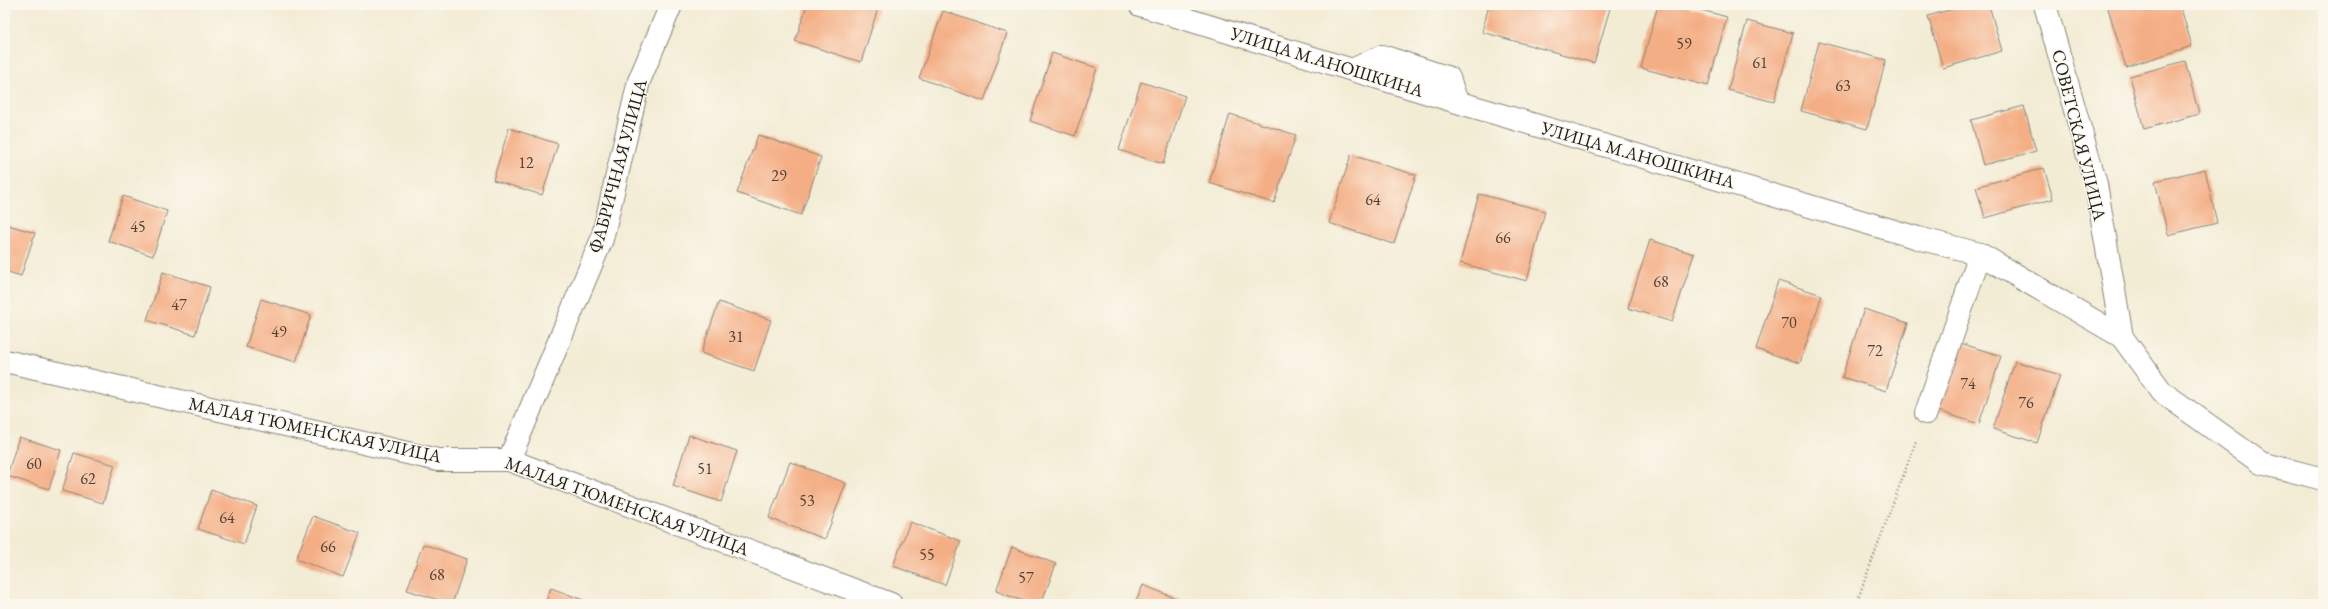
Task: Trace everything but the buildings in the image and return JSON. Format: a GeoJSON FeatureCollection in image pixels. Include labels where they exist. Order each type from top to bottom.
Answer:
{"type":"FeatureCollection","features":[{"type":"Feature","properties":{"kind":"street","name":"ФАБРИЧНАЯ УЛИЦА"},"geometry":{"type":"LineString","coordinates":[[509,460],[602,239],[639,81],[671,5]]}},
{"type":"Feature","properties":{"kind":"street","name":"УЛИЦА М.АНОШКИНА"},"geometry":{"type":"LineString","coordinates":[[1140,5],[1457,102],[1918,238],[1980,254],[2122,337]]}},
{"type":"Feature","properties":{"kind":"street","name":"СОВЕТСКАЯ УЛИЦА"},"geometry":{"type":"LineString","coordinates":[[2045,5],[2096,184],[2122,337]]}},
{"type":"Feature","properties":{"kind":"street"},"geometry":{"type":"LineString","coordinates":[[1926,413],[1980,254]]}},
{"type":"Feature","properties":{"kind":"street"},"geometry":{"type":"LineString","coordinates":[[2122,337],[2162,392],[2261,463],[2323,479]]}},
{"type":"Feature","properties":{"kind":"street","name":"МАЛАЯ ТЮМЕНСКАЯ УЛИЦА"},"geometry":{"type":"LineString","coordinates":[[5,361],[438,460],[509,460],[891,604]]}},
{"type":"Feature","properties":{"kind":"path"},"geometry":{"type":"LineString","coordinates":[[1856,604],[1926,413]]}}]}
